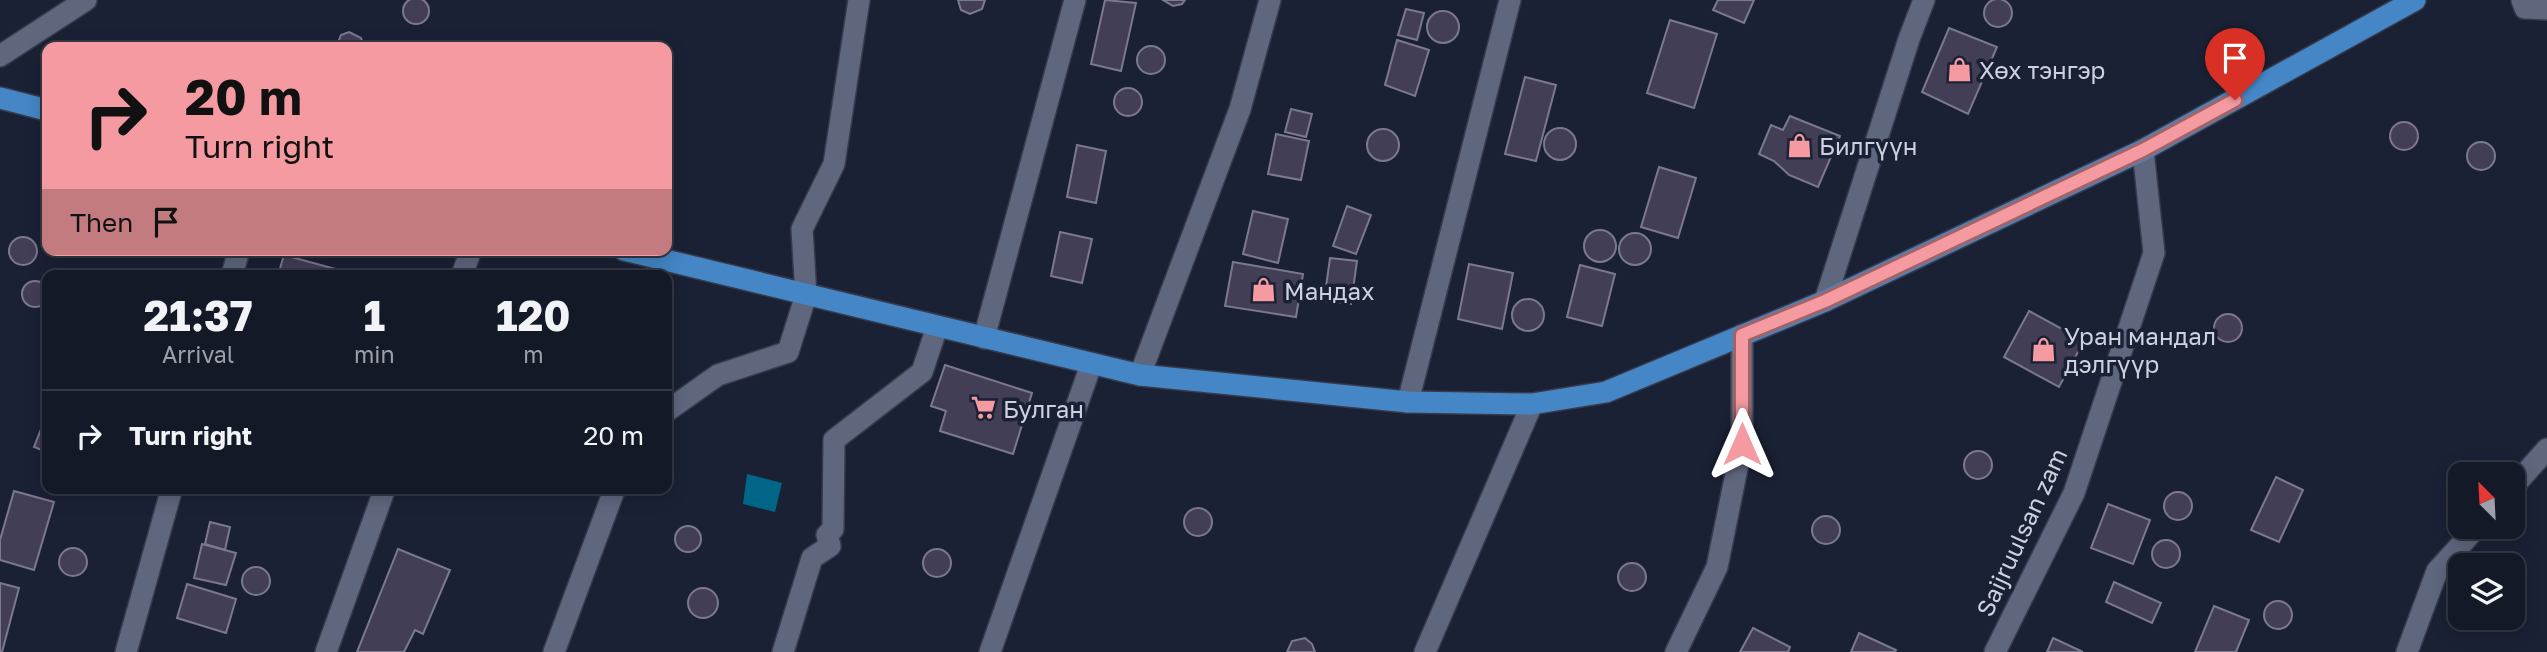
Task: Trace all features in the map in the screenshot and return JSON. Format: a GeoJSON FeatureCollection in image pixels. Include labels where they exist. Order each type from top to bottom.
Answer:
{"type":"FeatureCollection","features":[{"type":"Feature","properties":{"kind":"highway"},"geometry":{"type":"LineString","coordinates":[[648,256],[1140,375],[1408,402],[1532,404],[1606,392],[1825,301],[2143,150],[2415,0]]}},
{"type":"Feature","properties":{"kind":"highway"},"geometry":{"type":"LineString","coordinates":[[0,98],[42,109]]}},
{"type":"Feature","properties":{"kind":"street"},"geometry":{"type":"LineString","coordinates":[[0,56],[86,0]]}},
{"type":"Feature","properties":{"kind":"street"},"geometry":{"type":"LineString","coordinates":[[672,407],[718,375],[789,352],[806,295],[802,229],[834,164],[859,0]]}},
{"type":"Feature","properties":{"kind":"street"},"geometry":{"type":"LineString","coordinates":[[984,338],[1074,0]]}},
{"type":"Feature","properties":{"kind":"street"},"geometry":{"type":"LineString","coordinates":[[1140,375],[1240,109],[1270,0]]}},
{"type":"Feature","properties":{"kind":"street"},"geometry":{"type":"LineString","coordinates":[[1408,402],[1510,0]]}},
{"type":"Feature","properties":{"kind":"street"},"geometry":{"type":"LineString","coordinates":[[1825,301],[1909,38],[1924,0]]}},
{"type":"Feature","properties":{"kind":"street"},"geometry":{"type":"LineString","coordinates":[[2522,0],[2525,8],[2547,9]]}},
{"type":"Feature","properties":{"kind":"street","name":"Saijruulsan zam"},"geometry":{"type":"LineString","coordinates":[[1994,652],[2074,493],[2154,253],[2143,150]]}},
{"type":"Feature","properties":{"kind":"street"},"geometry":{"type":"LineString","coordinates":[[783,652],[812,558],[830,546],[827,535],[833,529],[834,440],[922,372],[937,327]]}},
{"type":"Feature","properties":{"kind":"street"},"geometry":{"type":"LineString","coordinates":[[1676,652],[1717,567],[1742,444],[1742,335]]}},
{"type":"Feature","properties":{"kind":"street"},"geometry":{"type":"LineString","coordinates":[[990,652],[1091,365]]}},
{"type":"Feature","properties":{"kind":"street"},"geometry":{"type":"LineString","coordinates":[[1425,652],[1532,404]]}},
{"type":"Feature","properties":{"kind":"street"},"geometry":{"type":"LineString","coordinates":[[2525,474],[2547,449]]}},
{"type":"Feature","properties":{"kind":"street"},"geometry":{"type":"LineString","coordinates":[[126,652],[170,494]]}},
{"type":"Feature","properties":{"kind":"street"},"geometry":{"type":"LineString","coordinates":[[326,652],[383,494]]}},
{"type":"Feature","properties":{"kind":"street"},"geometry":{"type":"LineString","coordinates":[[554,652],[613,494]]}},
{"type":"Feature","properties":{"kind":"street"},"geometry":{"type":"LineString","coordinates":[[2407,652],[2437,571],[2466,539]]}},
{"type":"Feature","properties":{"kind":"water"},"geometry":{"type":"Polygon","coordinates":[[[747,474],[782,483],[775,512],[743,504],[747,474]]]}},
{"type":"Feature","properties":{"kind":"building"},"geometry":{"type":"Polygon","coordinates":[[[411,-1],[421,-1],[428,6],[428,16],[421,23],[411,23],[404,16],[404,6],[411,-1]]]}},
{"type":"Feature","properties":{"kind":"building"},"geometry":{"type":"Polygon","coordinates":[[[1998,-1],[2008,3],[2012,13],[2008,23],[1998,27],[1988,23],[1984,13],[1988,3],[1998,-1]]]}},
{"type":"Feature","properties":{"kind":"building"},"geometry":{"type":"Polygon","coordinates":[[[958,0],[985,0],[982,9],[970,14],[961,10],[958,0]]]}},
{"type":"Feature","properties":{"kind":"building"},"geometry":{"type":"Polygon","coordinates":[[[1105,0],[1136,3],[1121,71],[1091,64],[1105,0]]]}},
{"type":"Feature","properties":{"kind":"building"},"geometry":{"type":"Polygon","coordinates":[[[1163,0],[1185,0],[1182,4],[1173,6],[1163,0]]]}},
{"type":"Feature","properties":{"kind":"building"},"geometry":{"type":"Polygon","coordinates":[[[1718,0],[1754,0],[1744,23],[1713,10],[1718,0]]]}},
{"type":"Feature","properties":{"kind":"building"},"geometry":{"type":"Polygon","coordinates":[[[1406,9],[1424,13],[1417,40],[1398,35],[1406,9]]]}},
{"type":"Feature","properties":{"kind":"building"},"geometry":{"type":"Polygon","coordinates":[[[1443,11],[1454,16],[1459,27],[1454,38],[1443,43],[1432,38],[1427,27],[1432,16],[1443,11]]]}},
{"type":"Feature","properties":{"kind":"building"},"geometry":{"type":"Polygon","coordinates":[[[1670,20],[1717,34],[1694,108],[1647,93],[1670,20]]]}},
{"type":"Feature","properties":{"kind":"building","name":"Хөх тэнгэр"},"geometry":{"type":"Polygon","coordinates":[[[1949,28],[1997,47],[1968,114],[1922,92],[1949,28]]]}},
{"type":"Feature","properties":{"kind":"building"},"geometry":{"type":"Polygon","coordinates":[[[349,32],[361,38],[362,42],[338,42],[341,35],[349,32]]]}},
{"type":"Feature","properties":{"kind":"building"},"geometry":{"type":"Polygon","coordinates":[[[1397,40],[1429,50],[1415,96],[1385,85],[1397,40]]]}},
{"type":"Feature","properties":{"kind":"building"},"geometry":{"type":"Polygon","coordinates":[[[1151,46],[1161,50],[1165,60],[1161,70],[1151,74],[1141,70],[1137,60],[1141,50],[1151,46]]]}},
{"type":"Feature","properties":{"kind":"building"},"geometry":{"type":"Polygon","coordinates":[[[1525,77],[1556,85],[1536,161],[1505,154],[1525,77]]]}},
{"type":"Feature","properties":{"kind":"building"},"geometry":{"type":"Polygon","coordinates":[[[1128,88],[1138,92],[1142,102],[1138,112],[1128,116],[1118,112],[1114,102],[1118,92],[1128,88]]]}},
{"type":"Feature","properties":{"kind":"building"},"geometry":{"type":"Polygon","coordinates":[[[1291,109],[1312,114],[1306,137],[1285,132],[1291,109]]]}},
{"type":"Feature","properties":{"kind":"building","name":"Билгүүн"},"geometry":{"type":"Polygon","coordinates":[[[1790,116],[1840,136],[1818,187],[1789,175],[1774,161],[1759,154],[1771,125],[1783,130],[1790,116]]]}},
{"type":"Feature","properties":{"kind":"building"},"geometry":{"type":"Polygon","coordinates":[[[2404,122],[2414,126],[2418,136],[2414,146],[2404,150],[2394,146],[2390,136],[2394,126],[2404,122]]]}},
{"type":"Feature","properties":{"kind":"building"},"geometry":{"type":"Polygon","coordinates":[[[1560,128],[1571,133],[1576,144],[1571,155],[1560,160],[1549,155],[1544,144],[1549,133],[1560,128]]]}},
{"type":"Feature","properties":{"kind":"building"},"geometry":{"type":"Polygon","coordinates":[[[1383,129],[1394,134],[1399,145],[1394,156],[1383,161],[1372,156],[1367,145],[1372,134],[1383,129]]]}},
{"type":"Feature","properties":{"kind":"building"},"geometry":{"type":"Polygon","coordinates":[[[1276,134],[1309,141],[1301,180],[1268,174],[1276,134]]]}},
{"type":"Feature","properties":{"kind":"building"},"geometry":{"type":"Polygon","coordinates":[[[2481,142],[2491,146],[2495,156],[2491,166],[2481,170],[2471,166],[2467,156],[2471,146],[2481,142]]]}},
{"type":"Feature","properties":{"kind":"building"},"geometry":{"type":"Polygon","coordinates":[[[1077,145],[1106,151],[1096,203],[1067,197],[1077,145]]]}},
{"type":"Feature","properties":{"kind":"building"},"geometry":{"type":"Polygon","coordinates":[[[1659,167],[1696,178],[1678,238],[1641,227],[1659,167]]]}},
{"type":"Feature","properties":{"kind":"building"},"geometry":{"type":"Polygon","coordinates":[[[1347,206],[1371,215],[1356,254],[1333,246],[1347,206]]]}},
{"type":"Feature","properties":{"kind":"building"},"geometry":{"type":"Polygon","coordinates":[[[1253,211],[1288,219],[1278,263],[1243,254],[1253,211]]]}},
{"type":"Feature","properties":{"kind":"building"},"geometry":{"type":"Polygon","coordinates":[[[1600,230],[1611,235],[1616,246],[1611,257],[1600,262],[1589,257],[1584,246],[1589,235],[1600,230]]]}},
{"type":"Feature","properties":{"kind":"building"},"geometry":{"type":"Polygon","coordinates":[[[1060,232],[1092,239],[1082,283],[1051,276],[1060,232]]]}},
{"type":"Feature","properties":{"kind":"building"},"geometry":{"type":"Polygon","coordinates":[[[1635,233],[1646,238],[1651,249],[1646,260],[1635,265],[1624,260],[1619,249],[1624,238],[1635,233]]]}},
{"type":"Feature","properties":{"kind":"building"},"geometry":{"type":"Polygon","coordinates":[[[23,237],[33,241],[37,251],[33,261],[23,265],[13,261],[9,251],[13,241],[23,237]]]}},
{"type":"Feature","properties":{"kind":"building"},"geometry":{"type":"Polygon","coordinates":[[[284,256],[288,256],[339,270],[280,270],[284,256]]]}},
{"type":"Feature","properties":{"kind":"building"},"geometry":{"type":"Polygon","coordinates":[[[1330,258],[1357,261],[1351,304],[1324,301],[1330,258]]]}},
{"type":"Feature","properties":{"kind":"building","name":"Мандах"},"geometry":{"type":"Polygon","coordinates":[[[1233,262],[1303,274],[1296,317],[1225,306],[1233,262]]]}},
{"type":"Feature","properties":{"kind":"building"},"geometry":{"type":"Polygon","coordinates":[[[1469,264],[1513,273],[1502,329],[1458,319],[1469,264]]]}},
{"type":"Feature","properties":{"kind":"building"},"geometry":{"type":"Polygon","coordinates":[[[1580,265],[1615,274],[1602,326],[1567,317],[1580,265]]]}},
{"type":"Feature","properties":{"kind":"building"},"geometry":{"type":"Polygon","coordinates":[[[40,282],[42,305],[35,307],[25,304],[22,294],[25,284],[40,282]]]}},
{"type":"Feature","properties":{"kind":"building"},"geometry":{"type":"Polygon","coordinates":[[[1528,299],[1539,304],[1544,315],[1539,326],[1528,331],[1517,326],[1512,315],[1517,304],[1528,299]]]}},
{"type":"Feature","properties":{"kind":"building","name":"Уран мандал дэлгүүр"},"geometry":{"type":"Polygon","coordinates":[[[2029,311],[2084,341],[2059,387],[2004,357],[2029,311]]]}},
{"type":"Feature","properties":{"kind":"building"},"geometry":{"type":"Polygon","coordinates":[[[2228,314],[2238,318],[2242,328],[2238,338],[2228,342],[2218,338],[2214,328],[2218,318],[2228,314]]]}},
{"type":"Feature","properties":{"kind":"building","name":"Булган"},"geometry":{"type":"Polygon","coordinates":[[[945,365],[1032,393],[1013,454],[940,431],[946,411],[931,406],[945,365]]]}},
{"type":"Feature","properties":{"kind":"building"},"geometry":{"type":"Polygon","coordinates":[[[42,427],[42,450],[34,447],[42,427]]]}},
{"type":"Feature","properties":{"kind":"building"},"geometry":{"type":"Polygon","coordinates":[[[1978,451],[1988,455],[1992,465],[1988,475],[1978,479],[1968,475],[1964,465],[1968,455],[1978,451]]]}},
{"type":"Feature","properties":{"kind":"building"},"geometry":{"type":"Polygon","coordinates":[[[2276,477],[2303,490],[2279,542],[2251,530],[2276,477]]]}},
{"type":"Feature","properties":{"kind":"building"},"geometry":{"type":"Polygon","coordinates":[[[14,491],[54,502],[34,570],[0,560],[0,540],[14,491]]]}},
{"type":"Feature","properties":{"kind":"building"},"geometry":{"type":"Polygon","coordinates":[[[2178,492],[2188,496],[2192,506],[2188,516],[2178,520],[2168,516],[2164,506],[2168,496],[2178,492]]]}},
{"type":"Feature","properties":{"kind":"building"},"geometry":{"type":"Polygon","coordinates":[[[2108,504],[2150,520],[2133,564],[2091,548],[2108,504]]]}},
{"type":"Feature","properties":{"kind":"building"},"geometry":{"type":"Polygon","coordinates":[[[1198,508],[1208,512],[1212,522],[1208,532],[1198,536],[1188,532],[1184,522],[1188,512],[1198,508]]]}},
{"type":"Feature","properties":{"kind":"building"},"geometry":{"type":"Polygon","coordinates":[[[1826,516],[1836,520],[1840,530],[1836,540],[1826,544],[1816,540],[1812,530],[1816,520],[1826,516]]]}},
{"type":"Feature","properties":{"kind":"building"},"geometry":{"type":"Polygon","coordinates":[[[210,522],[230,527],[225,550],[205,544],[210,522]]]}},
{"type":"Feature","properties":{"kind":"building"},"geometry":{"type":"Polygon","coordinates":[[[688,526],[697,530],[701,539],[697,548],[688,552],[679,548],[675,539],[679,530],[688,526]]]}},
{"type":"Feature","properties":{"kind":"building"},"geometry":{"type":"Polygon","coordinates":[[[2166,540],[2176,544],[2180,554],[2176,564],[2166,568],[2156,564],[2152,554],[2156,544],[2166,540]]]}},
{"type":"Feature","properties":{"kind":"building"},"geometry":{"type":"Polygon","coordinates":[[[202,544],[236,553],[226,585],[194,578],[202,544]]]}},
{"type":"Feature","properties":{"kind":"building"},"geometry":{"type":"Polygon","coordinates":[[[73,548],[83,552],[87,562],[83,572],[73,576],[63,572],[59,562],[63,552],[73,548]]]}},
{"type":"Feature","properties":{"kind":"building"},"geometry":{"type":"Polygon","coordinates":[[[398,549],[450,570],[423,634],[415,630],[404,652],[357,652],[398,549]]]}},
{"type":"Feature","properties":{"kind":"building"},"geometry":{"type":"Polygon","coordinates":[[[937,549],[947,553],[951,563],[947,573],[937,577],[927,573],[923,563],[927,553],[937,549]]]}},
{"type":"Feature","properties":{"kind":"building"},"geometry":{"type":"Polygon","coordinates":[[[1632,563],[1642,567],[1646,577],[1642,587],[1632,591],[1622,587],[1618,577],[1622,567],[1632,563]]]}},
{"type":"Feature","properties":{"kind":"building"},"geometry":{"type":"Polygon","coordinates":[[[256,567],[266,571],[270,581],[266,591],[256,595],[246,591],[242,581],[246,571],[256,567]]]}},
{"type":"Feature","properties":{"kind":"building"},"geometry":{"type":"Polygon","coordinates":[[[2114,582],[2161,603],[2152,623],[2106,602],[2114,582]]]}},
{"type":"Feature","properties":{"kind":"building"},"geometry":{"type":"Polygon","coordinates":[[[0,583],[19,588],[2,652],[0,652],[0,583]]]}},
{"type":"Feature","properties":{"kind":"building"},"geometry":{"type":"Polygon","coordinates":[[[187,584],[236,599],[226,633],[177,618],[187,584]]]}},
{"type":"Feature","properties":{"kind":"building"},"geometry":{"type":"Polygon","coordinates":[[[703,588],[714,592],[718,603],[714,614],[703,618],[692,614],[688,603],[692,592],[703,588]]]}},
{"type":"Feature","properties":{"kind":"building"},"geometry":{"type":"Polygon","coordinates":[[[2278,601],[2288,605],[2292,615],[2288,625],[2278,629],[2268,625],[2264,615],[2268,605],[2278,601]]]}},
{"type":"Feature","properties":{"kind":"building"},"geometry":{"type":"Polygon","coordinates":[[[2214,606],[2249,620],[2236,652],[2195,652],[2214,606]]]}},
{"type":"Feature","properties":{"kind":"building"},"geometry":{"type":"Polygon","coordinates":[[[1753,628],[1790,647],[1788,652],[1740,652],[1753,628]]]}},
{"type":"Feature","properties":{"kind":"building"},"geometry":{"type":"Polygon","coordinates":[[[1859,633],[1896,650],[1851,652],[1859,633]]]}},
{"type":"Feature","properties":{"kind":"building"},"geometry":{"type":"Polygon","coordinates":[[[1305,638],[1312,644],[1315,652],[1287,652],[1292,641],[1305,638]]]}},
{"type":"Feature","properties":{"kind":"building"},"geometry":{"type":"Polygon","coordinates":[[[2053,638],[2083,652],[2047,652],[2053,638]]]}},
{"type":"Feature","properties":{"kind":"place","name":"Хөх тэнгэр"},"geometry":{"type":"Point","coordinates":[1959,69]}},
{"type":"Feature","properties":{"kind":"place","name":"Билгүүн"},"geometry":{"type":"Point","coordinates":[1799,145]}},
{"type":"Feature","properties":{"kind":"place","name":"Мандах"},"geometry":{"type":"Point","coordinates":[1264,290]}},
{"type":"Feature","properties":{"kind":"place","name":"Уран мандал дэлгүүр"},"geometry":{"type":"Point","coordinates":[2044,349]}},
{"type":"Feature","properties":{"kind":"place","name":"Булган"},"geometry":{"type":"Point","coordinates":[983,408]}},
{"type":"Feature","properties":{"kind":"route"},"geometry":{"type":"LineString","coordinates":[[1742,444],[1742,335],[1825,301],[2143,150],[2235,100]]}}]}
